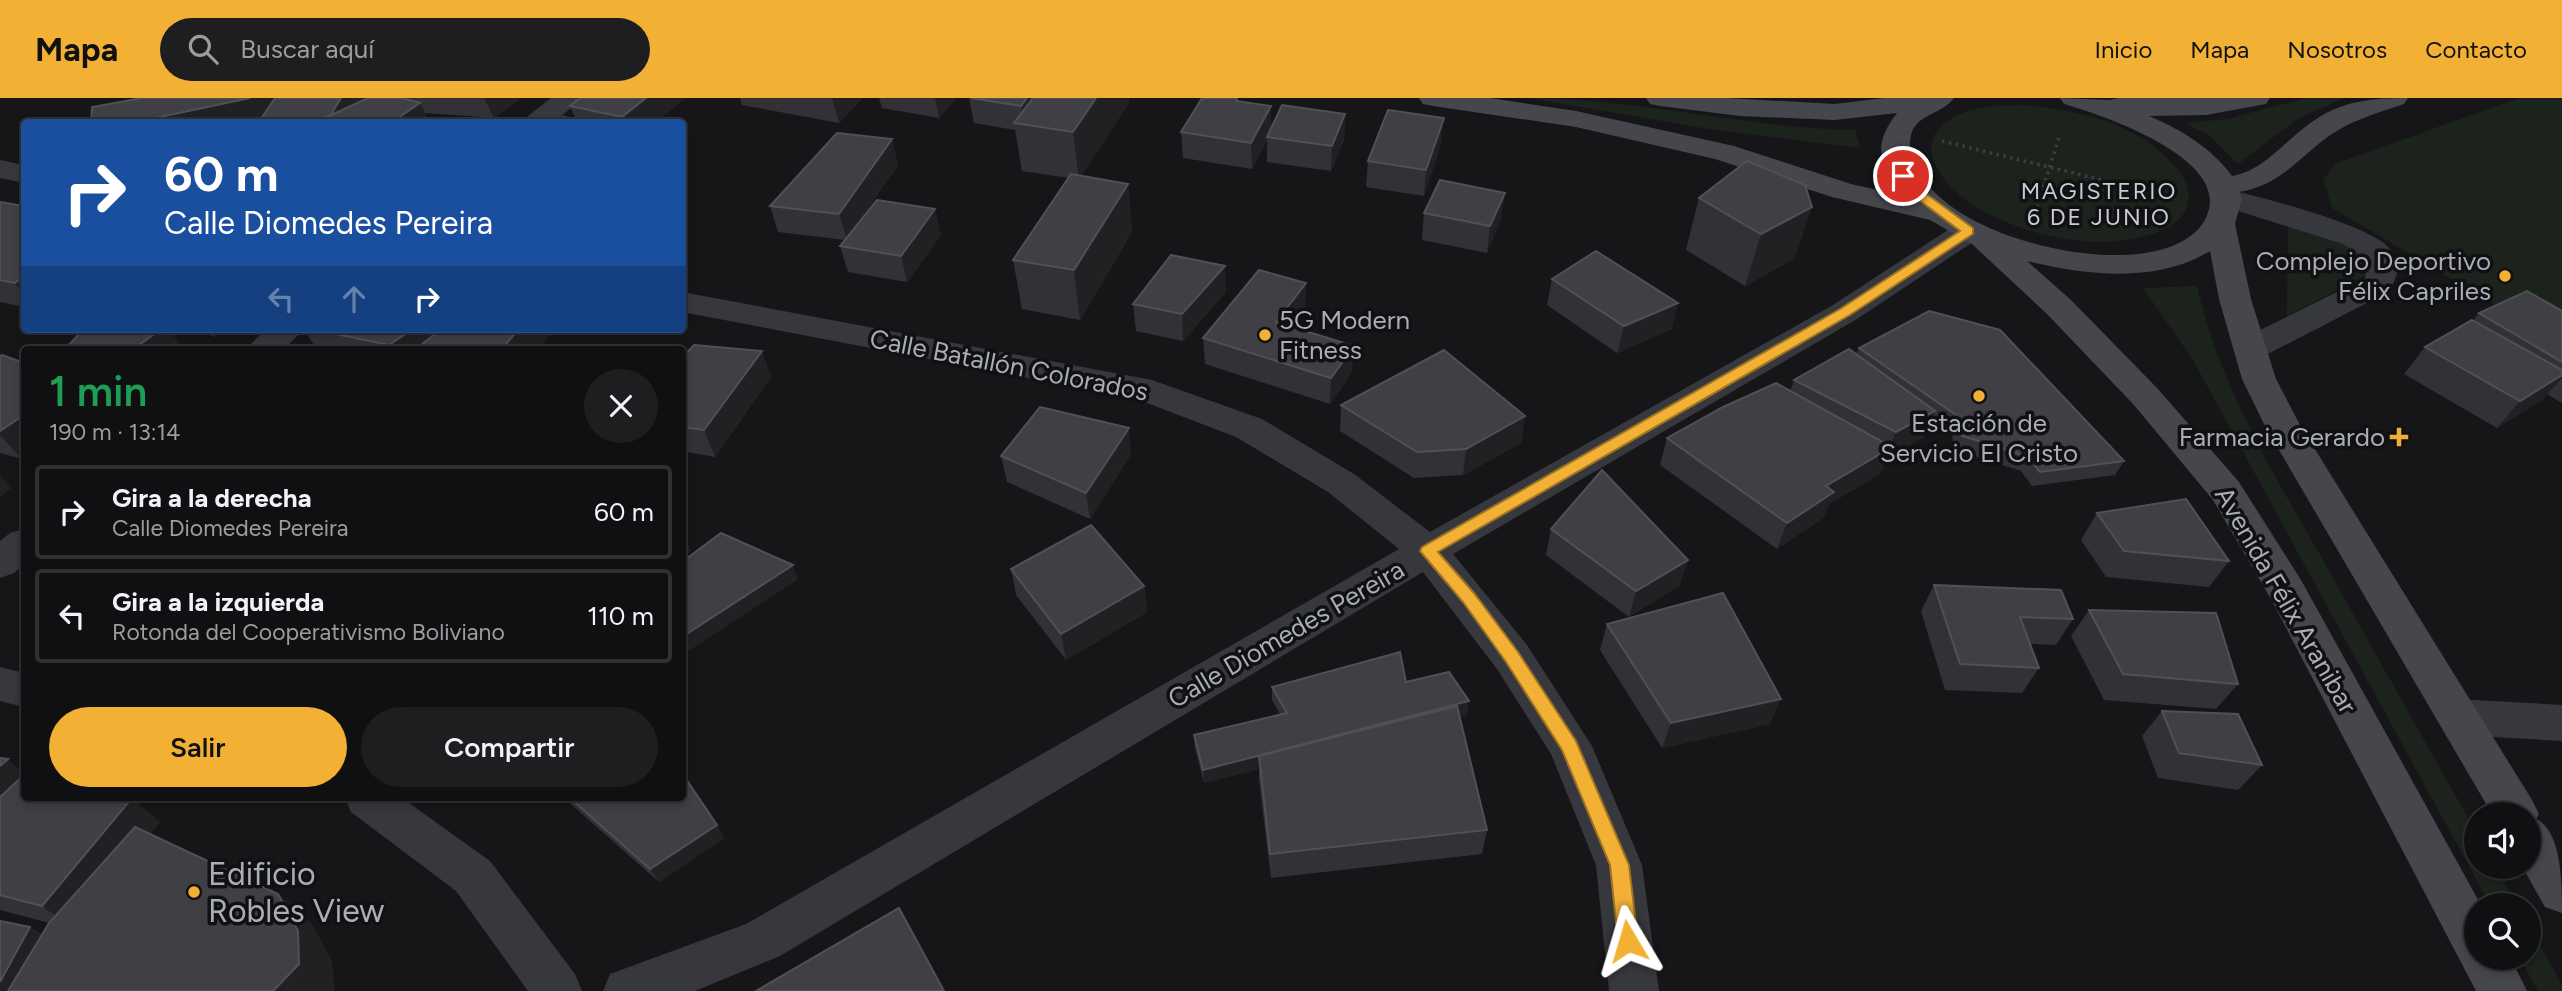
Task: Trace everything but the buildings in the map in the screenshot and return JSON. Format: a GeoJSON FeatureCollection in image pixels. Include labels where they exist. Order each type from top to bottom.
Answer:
{"type":"FeatureCollection","features":[{"type":"Feature","properties":{"kind":"main road"},"geometry":{"type":"LineString","coordinates":[[1433,98],[1496,102],[1724,152],[1843,191],[1941,213]]}},
{"type":"Feature","properties":{"kind":"main road"},"geometry":{"type":"LineString","coordinates":[[1660,98],[1740,108],[1835,112],[1936,99]]}},
{"type":"Feature","properties":{"kind":"main road"},"geometry":{"type":"LineString","coordinates":[[2086,101],[2178,108],[2256,98]]}},
{"type":"Feature","properties":{"kind":"main road"},"geometry":{"type":"LineString","coordinates":[[1936,99],[1918,108],[1899,126],[1893,148],[1903,176],[1919,195],[1941,213],[1975,234],[2031,253],[2068,260],[2124,264],[2175,256],[2196,247],[2211,236],[2223,203],[2266,174],[2320,129],[2345,116],[2394,98]]}},
{"type":"Feature","properties":{"kind":"main road"},"geometry":{"type":"LineString","coordinates":[[2086,101],[2146,123],[2201,159],[2223,203],[2235,299],[2259,379],[2283,426],[2509,802]]}},
{"type":"Feature","properties":{"kind":"main road","name":"Avenida Félix Aranibar"},"geometry":{"type":"LineString","coordinates":[[1975,234],[2059,307],[2146,397],[2226,491],[2287,592],[2464,920]]}},
{"type":"Feature","properties":{"kind":"main road"},"geometry":{"type":"LineString","coordinates":[[2541,856],[2562,892]]}},
{"type":"Feature","properties":{"kind":"main road"},"geometry":{"type":"LineString","coordinates":[[2491,970],[2502,991]]}},
{"type":"Feature","properties":{"kind":"street"},"geometry":{"type":"LineString","coordinates":[[542,119],[568,98]]}},
{"type":"Feature","properties":{"kind":"street"},"geometry":{"type":"LineString","coordinates":[[0,169],[21,173]]}},
{"type":"Feature","properties":{"kind":"street"},"geometry":{"type":"LineString","coordinates":[[2223,203],[2354,237],[2377,253],[2384,267],[2379,284],[2250,349]]}},
{"type":"Feature","properties":{"kind":"street","name":"Calle Diomedes Pereira"},"geometry":{"type":"LineString","coordinates":[[628,991],[763,940],[1975,234]]}},
{"type":"Feature","properties":{"kind":"street","name":"Calle Batallón Colorados"},"geometry":{"type":"LineString","coordinates":[[686,303],[1140,388],[1249,429],[1341,483],[1428,551],[1468,598],[1512,657],[1570,746],[1619,865],[1634,991]]}},
{"type":"Feature","properties":{"kind":"street"},"geometry":{"type":"LineString","coordinates":[[267,346],[283,333]]}},
{"type":"Feature","properties":{"kind":"street"},"geometry":{"type":"LineString","coordinates":[[0,563],[21,546]]}},
{"type":"Feature","properties":{"kind":"street"},"geometry":{"type":"LineString","coordinates":[[0,684],[21,689]]}},
{"type":"Feature","properties":{"kind":"street"},"geometry":{"type":"LineString","coordinates":[[2458,717],[2562,723]]}},
{"type":"Feature","properties":{"kind":"street"},"geometry":{"type":"LineString","coordinates":[[371,801],[473,876],[557,991]]}},
{"type":"Feature","properties":{"kind":"path"},"geometry":{"type":"LineString","coordinates":[[2032,225],[2058,134],[2071,137]]}},
{"type":"Feature","properties":{"kind":"path"},"geometry":{"type":"LineString","coordinates":[[1942,141],[2180,198]]}},
{"type":"Feature","properties":{"kind":"shaded area"},"geometry":{"type":"Polygon","coordinates":[[[1527,98],[1609,103],[1773,124],[1855,130],[1860,148],[1709,129],[1527,98]]]}},
{"type":"Feature","properties":{"kind":"shaded area"},"geometry":{"type":"Polygon","coordinates":[[[2306,98],[2345,98],[2299,118],[2238,164],[2210,136],[2185,123],[2227,119],[2306,98]]]}},
{"type":"Feature","properties":{"kind":"shaded area","name":"Complejo Deportivo Félix Capriles"},"geometry":{"type":"Polygon","coordinates":[[[2519,98],[2562,98],[2562,344],[2332,208],[2323,180],[2335,164],[2519,98]]]}},
{"type":"Feature","properties":{"kind":"shaded area"},"geometry":{"type":"Polygon","coordinates":[[[2020,105],[2063,110],[2106,121],[2146,141],[2178,170],[2188,188],[2186,209],[2178,221],[2165,229],[2137,238],[2096,242],[2074,240],[2010,224],[1962,197],[1942,176],[1935,164],[1933,140],[1939,128],[1968,111],[2020,105]]]}},
{"type":"Feature","properties":{"kind":"shaded area"},"geometry":{"type":"Polygon","coordinates":[[[2288,213],[2370,261],[2369,274],[2287,316],[2288,213]]]}},
{"type":"Feature","properties":{"kind":"shaded area"},"geometry":{"type":"Polygon","coordinates":[[[2197,286],[2219,357],[2248,425],[2464,811],[2464,857],[2193,360],[2143,288],[2197,286]]]}},
{"type":"Feature","properties":{"kind":"shaded area"},"geometry":{"type":"Polygon","coordinates":[[[2476,879],[2502,879],[2510,893],[2483,893],[2476,879]]]}},
{"type":"Feature","properties":{"kind":"shaded area"},"geometry":{"type":"Polygon","coordinates":[[[2541,947],[2562,985],[2562,991],[2538,991],[2526,970],[2541,970],[2541,947]]]}},
{"type":"Feature","properties":{"kind":"place","name":"Complejo Deportivo Félix Capriles"},"geometry":{"type":"Point","coordinates":[2505,276]}},
{"type":"Feature","properties":{"kind":"place","name":"5G Modern Fitness"},"geometry":{"type":"Point","coordinates":[1265,335]}},
{"type":"Feature","properties":{"kind":"place","name":"Estación de Servicio El Cristo"},"geometry":{"type":"Point","coordinates":[1979,396]}},
{"type":"Feature","properties":{"kind":"place","name":"Farmacia Gerardo"},"geometry":{"type":"Point","coordinates":[2399,437]}},
{"type":"Feature","properties":{"kind":"place","name":"Edificio Robles View"},"geometry":{"type":"Point","coordinates":[194,892]}},
{"type":"Feature","properties":{"kind":"district","name":"MAGISTERIO 6 DE JUNIO"},"geometry":{"type":"Point","coordinates":[2099,204]}},
{"type":"Feature","properties":{"kind":"route"},"geometry":{"type":"LineString","coordinates":[[1628,941],[1619,865],[1570,746],[1512,657],[1468,598],[1428,551],[1845,312],[1968,231],[1919,195],[1903,176]]}}]}
